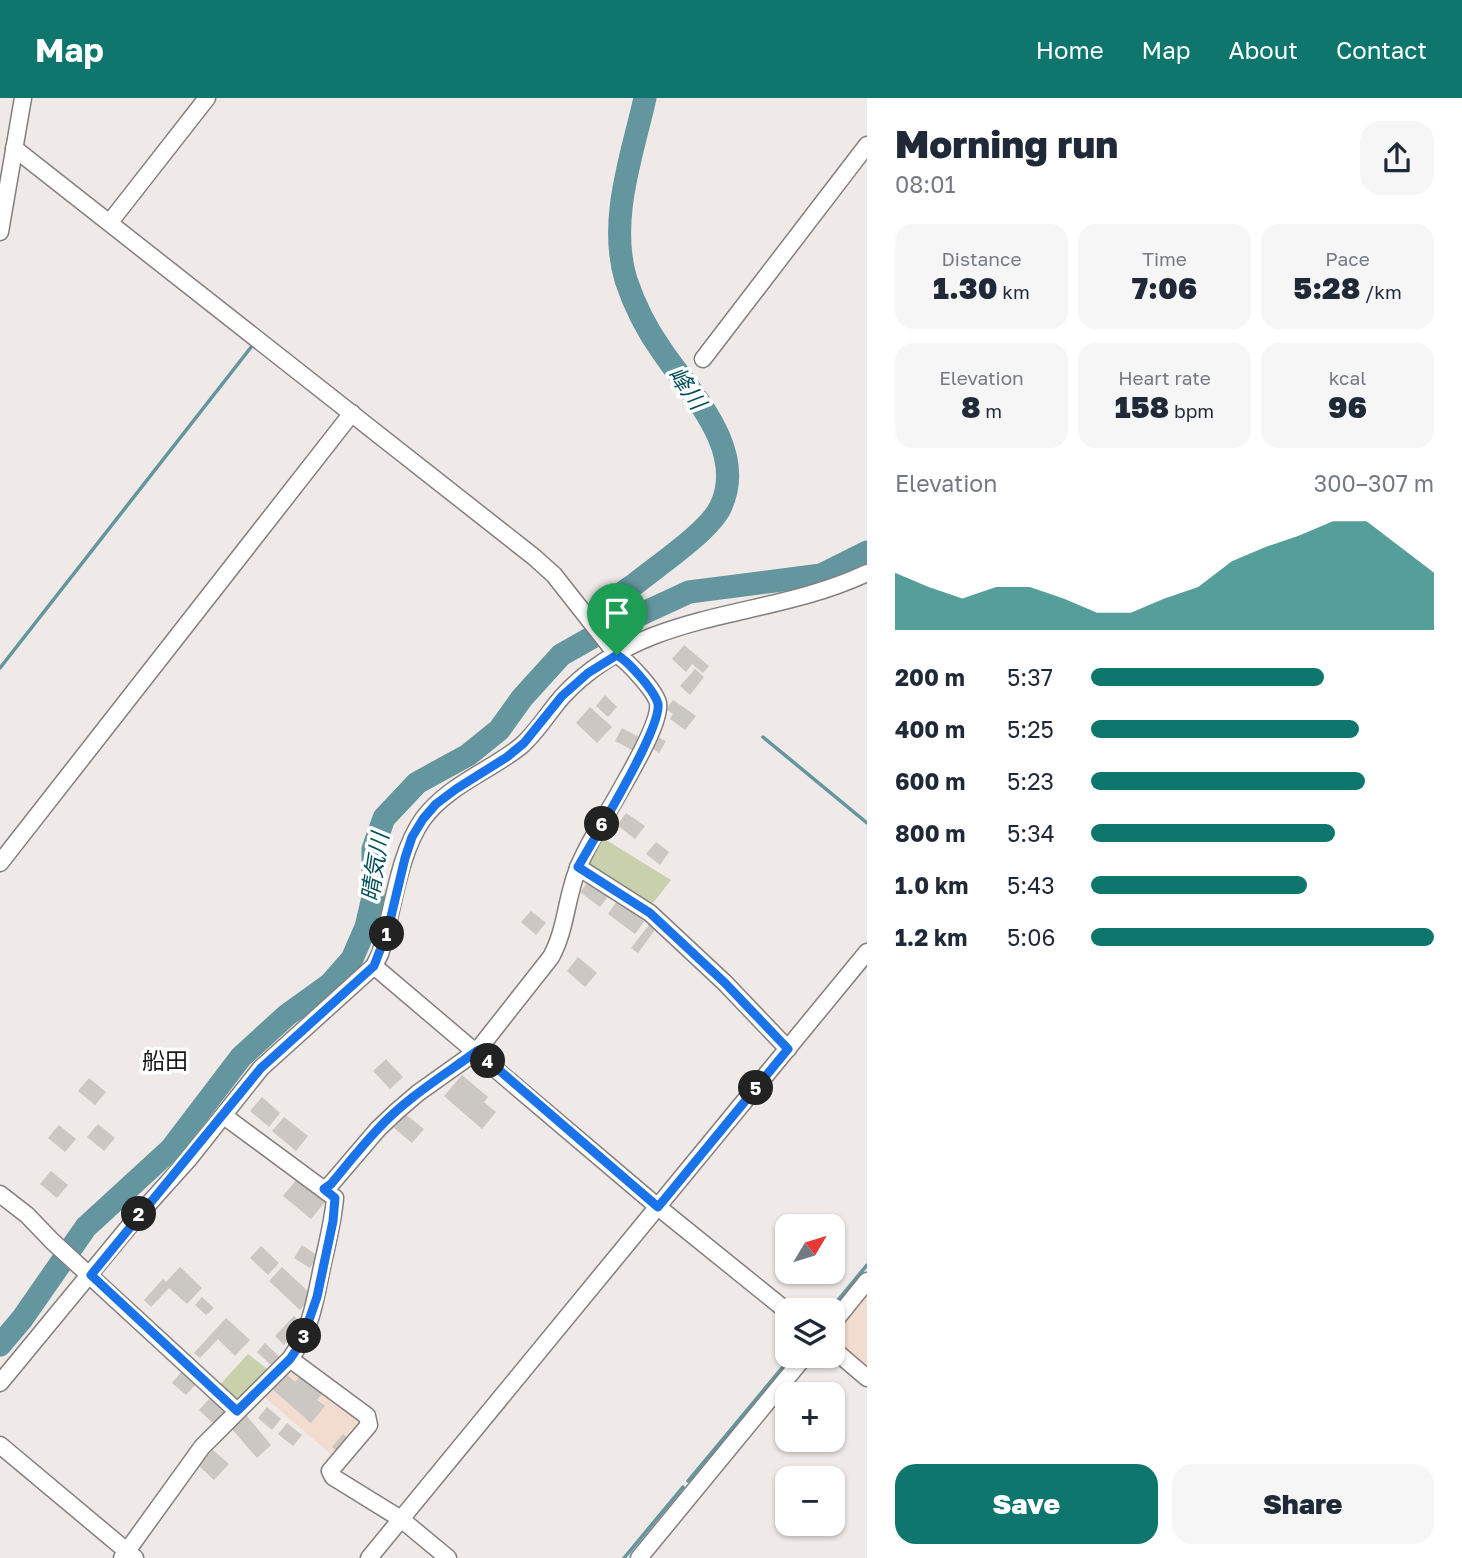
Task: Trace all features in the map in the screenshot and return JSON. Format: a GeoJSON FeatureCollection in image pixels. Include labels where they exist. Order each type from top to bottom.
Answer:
{"type":"FeatureCollection","features":[{"type":"Feature","properties":{"kind":"street"},"geometry":{"type":"LineString","coordinates":[[0,232],[23,98]]}},
{"type":"Feature","properties":{"kind":"street"},"geometry":{"type":"LineString","coordinates":[[110,222],[207,98]]}},
{"type":"Feature","properties":{"kind":"street"},"geometry":{"type":"LineString","coordinates":[[703,359],[867,145]]}},
{"type":"Feature","properties":{"kind":"street"},"geometry":{"type":"LineString","coordinates":[[14,148],[534,557],[624,659],[658,703],[657,716],[643,748],[578,867],[559,942],[551,957],[477,1051],[397,1111],[324,1189]]}},
{"type":"Feature","properties":{"kind":"street"},"geometry":{"type":"LineString","coordinates":[[0,863],[352,413]]}},
{"type":"Feature","properties":{"kind":"street"},"geometry":{"type":"LineString","coordinates":[[0,1383],[224,1116],[261,1068],[374,966],[388,929],[412,837],[436,804],[524,743],[562,696],[615,651],[682,626],[821,592],[867,573]]}},
{"type":"Feature","properties":{"kind":"street"},"geometry":{"type":"LineString","coordinates":[[578,867],[650,913],[725,983],[788,1049]]}},
{"type":"Feature","properties":{"kind":"street"},"geometry":{"type":"LineString","coordinates":[[369,1558],[867,952]]}},
{"type":"Feature","properties":{"kind":"street"},"geometry":{"type":"LineString","coordinates":[[374,966],[658,1207],[775,1302]]}},
{"type":"Feature","properties":{"kind":"street"},"geometry":{"type":"LineString","coordinates":[[0,1445],[128,1556],[202,1447],[290,1359],[301,1343],[310,1323],[333,1221],[335,1198],[224,1116]]}},
{"type":"Feature","properties":{"kind":"street"},"geometry":{"type":"LineString","coordinates":[[0,1194],[52,1233],[91,1275],[237,1411]]}},
{"type":"Feature","properties":{"kind":"street"},"geometry":{"type":"LineString","coordinates":[[845,1308],[867,1281]]}},
{"type":"Feature","properties":{"kind":"street"},"geometry":{"type":"LineString","coordinates":[[290,1359],[367,1416],[369,1425],[330,1471],[333,1477],[401,1519],[448,1558]]}},
{"type":"Feature","properties":{"kind":"street"},"geometry":{"type":"LineString","coordinates":[[845,1359],[867,1378]]}},
{"type":"Feature","properties":{"kind":"street"},"geometry":{"type":"LineString","coordinates":[[639,1558],[795,1368]]}},
{"type":"Feature","properties":{"kind":"shaded area"},"geometry":{"type":"Polygon","coordinates":[[[867,1267],[867,1387],[844,1368],[845,1298],[842,1298],[867,1267]]]}},
{"type":"Feature","properties":{"kind":"shaded area"},"geometry":{"type":"Polygon","coordinates":[[[297,1359],[377,1421],[342,1464],[260,1393],[297,1359]]]}},
{"type":"Feature","properties":{"kind":"green space"},"geometry":{"type":"Polygon","coordinates":[[[603,838],[671,880],[649,908],[584,864],[603,838]]]}},
{"type":"Feature","properties":{"kind":"green space"},"geometry":{"type":"Polygon","coordinates":[[[248,1354],[276,1376],[244,1410],[216,1389],[248,1354]]]}},
{"type":"Feature","properties":{"kind":"building"},"geometry":{"type":"Polygon","coordinates":[[[684,645],[709,666],[703,673],[692,664],[686,672],[672,659],[684,645]]]}},
{"type":"Feature","properties":{"kind":"building"},"geometry":{"type":"Polygon","coordinates":[[[695,669],[704,677],[690,695],[680,686],[695,669]]]}},
{"type":"Feature","properties":{"kind":"building"},"geometry":{"type":"Polygon","coordinates":[[[605,695],[617,707],[608,717],[596,706],[605,695]]]}},
{"type":"Feature","properties":{"kind":"building"},"geometry":{"type":"Polygon","coordinates":[[[673,700],[696,716],[685,730],[670,719],[673,714],[666,709],[673,700]]]}},
{"type":"Feature","properties":{"kind":"building"},"geometry":{"type":"Polygon","coordinates":[[[590,707],[612,727],[597,743],[576,723],[590,707]]]}},
{"type":"Feature","properties":{"kind":"building"},"geometry":{"type":"Polygon","coordinates":[[[622,728],[641,738],[634,751],[615,741],[622,728]]]}},
{"type":"Feature","properties":{"kind":"building"},"geometry":{"type":"Polygon","coordinates":[[[658,737],[666,741],[659,753],[652,748],[658,737]]]}},
{"type":"Feature","properties":{"kind":"building"},"geometry":{"type":"Polygon","coordinates":[[[626,813],[645,826],[635,839],[617,825],[626,813]]]}},
{"type":"Feature","properties":{"kind":"building"},"geometry":{"type":"Polygon","coordinates":[[[656,842],[669,852],[660,865],[646,854],[656,842]]]}},
{"type":"Feature","properties":{"kind":"building"},"geometry":{"type":"Polygon","coordinates":[[[590,879],[610,894],[600,907],[580,892],[590,879]]]}},
{"type":"Feature","properties":{"kind":"building"},"geometry":{"type":"Polygon","coordinates":[[[619,898],[646,919],[635,934],[608,914],[619,898]]]}},
{"type":"Feature","properties":{"kind":"building"},"geometry":{"type":"Polygon","coordinates":[[[531,911],[546,923],[536,935],[521,922],[531,911]]]}},
{"type":"Feature","properties":{"kind":"building"},"geometry":{"type":"Polygon","coordinates":[[[649,925],[655,930],[638,953],[631,948],[649,925]]]}},
{"type":"Feature","properties":{"kind":"building"},"geometry":{"type":"Polygon","coordinates":[[[578,957],[597,973],[585,987],[567,971],[578,957]]]}},
{"type":"Feature","properties":{"kind":"building"},"geometry":{"type":"Polygon","coordinates":[[[386,1059],[403,1077],[390,1089],[373,1071],[386,1059]]]}},
{"type":"Feature","properties":{"kind":"building"},"geometry":{"type":"Polygon","coordinates":[[[462,1075],[488,1097],[484,1102],[496,1112],[482,1129],[444,1096],[462,1075]]]}},
{"type":"Feature","properties":{"kind":"building"},"geometry":{"type":"Polygon","coordinates":[[[89,1078],[106,1092],[95,1105],[78,1091],[89,1078]]]}},
{"type":"Feature","properties":{"kind":"building"},"geometry":{"type":"Polygon","coordinates":[[[262,1097],[280,1113],[269,1127],[250,1111],[262,1097]]]}},
{"type":"Feature","properties":{"kind":"building"},"geometry":{"type":"Polygon","coordinates":[[[405,1114],[424,1129],[412,1143],[394,1128],[405,1114]]]}},
{"type":"Feature","properties":{"kind":"building"},"geometry":{"type":"Polygon","coordinates":[[[284,1117],[308,1136],[296,1151],[272,1131],[284,1117]]]}},
{"type":"Feature","properties":{"kind":"building"},"geometry":{"type":"Polygon","coordinates":[[[98,1124],[115,1138],[104,1151],[87,1137],[98,1124]]]}},
{"type":"Feature","properties":{"kind":"building"},"geometry":{"type":"Polygon","coordinates":[[[59,1125],[76,1139],[65,1152],[48,1138],[59,1125]]]}},
{"type":"Feature","properties":{"kind":"building"},"geometry":{"type":"Polygon","coordinates":[[[51,1171],[68,1185],[57,1198],[40,1184],[51,1171]]]}},
{"type":"Feature","properties":{"kind":"building"},"geometry":{"type":"Polygon","coordinates":[[[297,1179],[325,1202],[311,1219],[283,1196],[297,1179]]]}},
{"type":"Feature","properties":{"kind":"building"},"geometry":{"type":"Polygon","coordinates":[[[302,1245],[318,1256],[310,1268],[294,1258],[302,1245]]]}},
{"type":"Feature","properties":{"kind":"building"},"geometry":{"type":"Polygon","coordinates":[[[261,1246],[279,1263],[268,1275],[250,1258],[261,1246]]]}},
{"type":"Feature","properties":{"kind":"building"},"geometry":{"type":"Polygon","coordinates":[[[180,1267],[202,1288],[187,1304],[169,1288],[151,1307],[144,1300],[163,1279],[166,1282],[180,1267]]]}},
{"type":"Feature","properties":{"kind":"building"},"geometry":{"type":"Polygon","coordinates":[[[282,1267],[313,1296],[300,1310],[269,1281],[282,1267]]]}},
{"type":"Feature","properties":{"kind":"building"},"geometry":{"type":"Polygon","coordinates":[[[202,1297],[214,1308],[206,1315],[195,1305],[202,1297]]]}},
{"type":"Feature","properties":{"kind":"building"},"geometry":{"type":"Polygon","coordinates":[[[294,1316],[303,1324],[284,1345],[275,1336],[294,1316]]]}},
{"type":"Feature","properties":{"kind":"building"},"geometry":{"type":"Polygon","coordinates":[[[226,1318],[250,1340],[235,1356],[218,1339],[200,1358],[194,1353],[226,1318]]]}},
{"type":"Feature","properties":{"kind":"building"},"geometry":{"type":"Polygon","coordinates":[[[265,1343],[281,1358],[273,1367],[257,1352],[265,1343]]]}},
{"type":"Feature","properties":{"kind":"building"},"geometry":{"type":"Polygon","coordinates":[[[182,1371],[196,1384],[186,1395],[172,1383],[182,1371]]]}},
{"type":"Feature","properties":{"kind":"building"},"geometry":{"type":"Polygon","coordinates":[[[285,1373],[295,1382],[301,1375],[323,1393],[317,1400],[325,1406],[311,1423],[272,1389],[285,1373]]]}},
{"type":"Feature","properties":{"kind":"building"},"geometry":{"type":"Polygon","coordinates":[[[212,1396],[229,1412],[216,1426],[199,1410],[212,1396]]]}},
{"type":"Feature","properties":{"kind":"building"},"geometry":{"type":"Polygon","coordinates":[[[267,1407],[281,1419],[272,1430],[258,1418],[267,1407]]]}},
{"type":"Feature","properties":{"kind":"building"},"geometry":{"type":"Polygon","coordinates":[[[246,1415],[271,1445],[257,1458],[231,1428],[246,1415]]]}},
{"type":"Feature","properties":{"kind":"building"},"geometry":{"type":"Polygon","coordinates":[[[287,1423],[302,1435],[293,1446],[278,1434],[287,1423]]]}},
{"type":"Feature","properties":{"kind":"building"},"geometry":{"type":"Polygon","coordinates":[[[343,1434],[350,1440],[339,1453],[332,1447],[343,1434]]]}},
{"type":"Feature","properties":{"kind":"building"},"geometry":{"type":"Polygon","coordinates":[[[213,1450],[229,1464],[214,1480],[198,1465],[213,1450]]]}},
{"type":"Feature","properties":{"kind":"waterway","name":"峰川"},"geometry":{"type":"LineString","coordinates":[[598,634],[616,598],[682,548],[715,516],[727,485],[727,464],[712,423],[646,326],[629,289],[621,257],[624,188],[645,98]]}},
{"type":"Feature","properties":{"kind":"waterway"},"geometry":{"type":"LineString","coordinates":[[0,668],[252,346]]}},
{"type":"Feature","properties":{"kind":"waterway","name":"晴気川"},"geometry":{"type":"LineString","coordinates":[[0,1345],[22,1319],[86,1227],[171,1149],[241,1057],[287,1015],[330,984],[352,959],[366,927],[373,897],[373,849],[384,818],[417,783],[468,755],[499,730],[522,698],[561,655],[598,634],[689,592],[821,575],[867,552]]}},
{"type":"Feature","properties":{"kind":"waterway"},"geometry":{"type":"LineString","coordinates":[[763,737],[867,823]]}},
{"type":"Feature","properties":{"kind":"waterway"},"geometry":{"type":"LineString","coordinates":[[840,1298],[867,1265]]}},
{"type":"Feature","properties":{"kind":"waterway"},"geometry":{"type":"LineString","coordinates":[[688,1481],[782,1368]]}},
{"type":"Feature","properties":{"kind":"waterway"},"geometry":{"type":"LineString","coordinates":[[624,1558],[683,1487]]}},
{"type":"Feature","properties":{"kind":"district","name":"船田"},"geometry":{"type":"Point","coordinates":[165,1061]}},
{"type":"Feature","properties":{"kind":"route"},"geometry":{"type":"LineString","coordinates":[[617,655],[624,659],[651,691],[658,703],[657,716],[643,748],[578,867],[650,913],[725,983],[788,1049],[658,1207],[477,1051],[397,1111],[324,1189],[335,1198],[333,1221],[310,1323],[290,1359],[237,1411],[91,1275],[261,1068],[374,966],[388,929],[412,837],[423,819],[436,804],[524,743],[562,696],[588,673],[617,655]]}}]}
